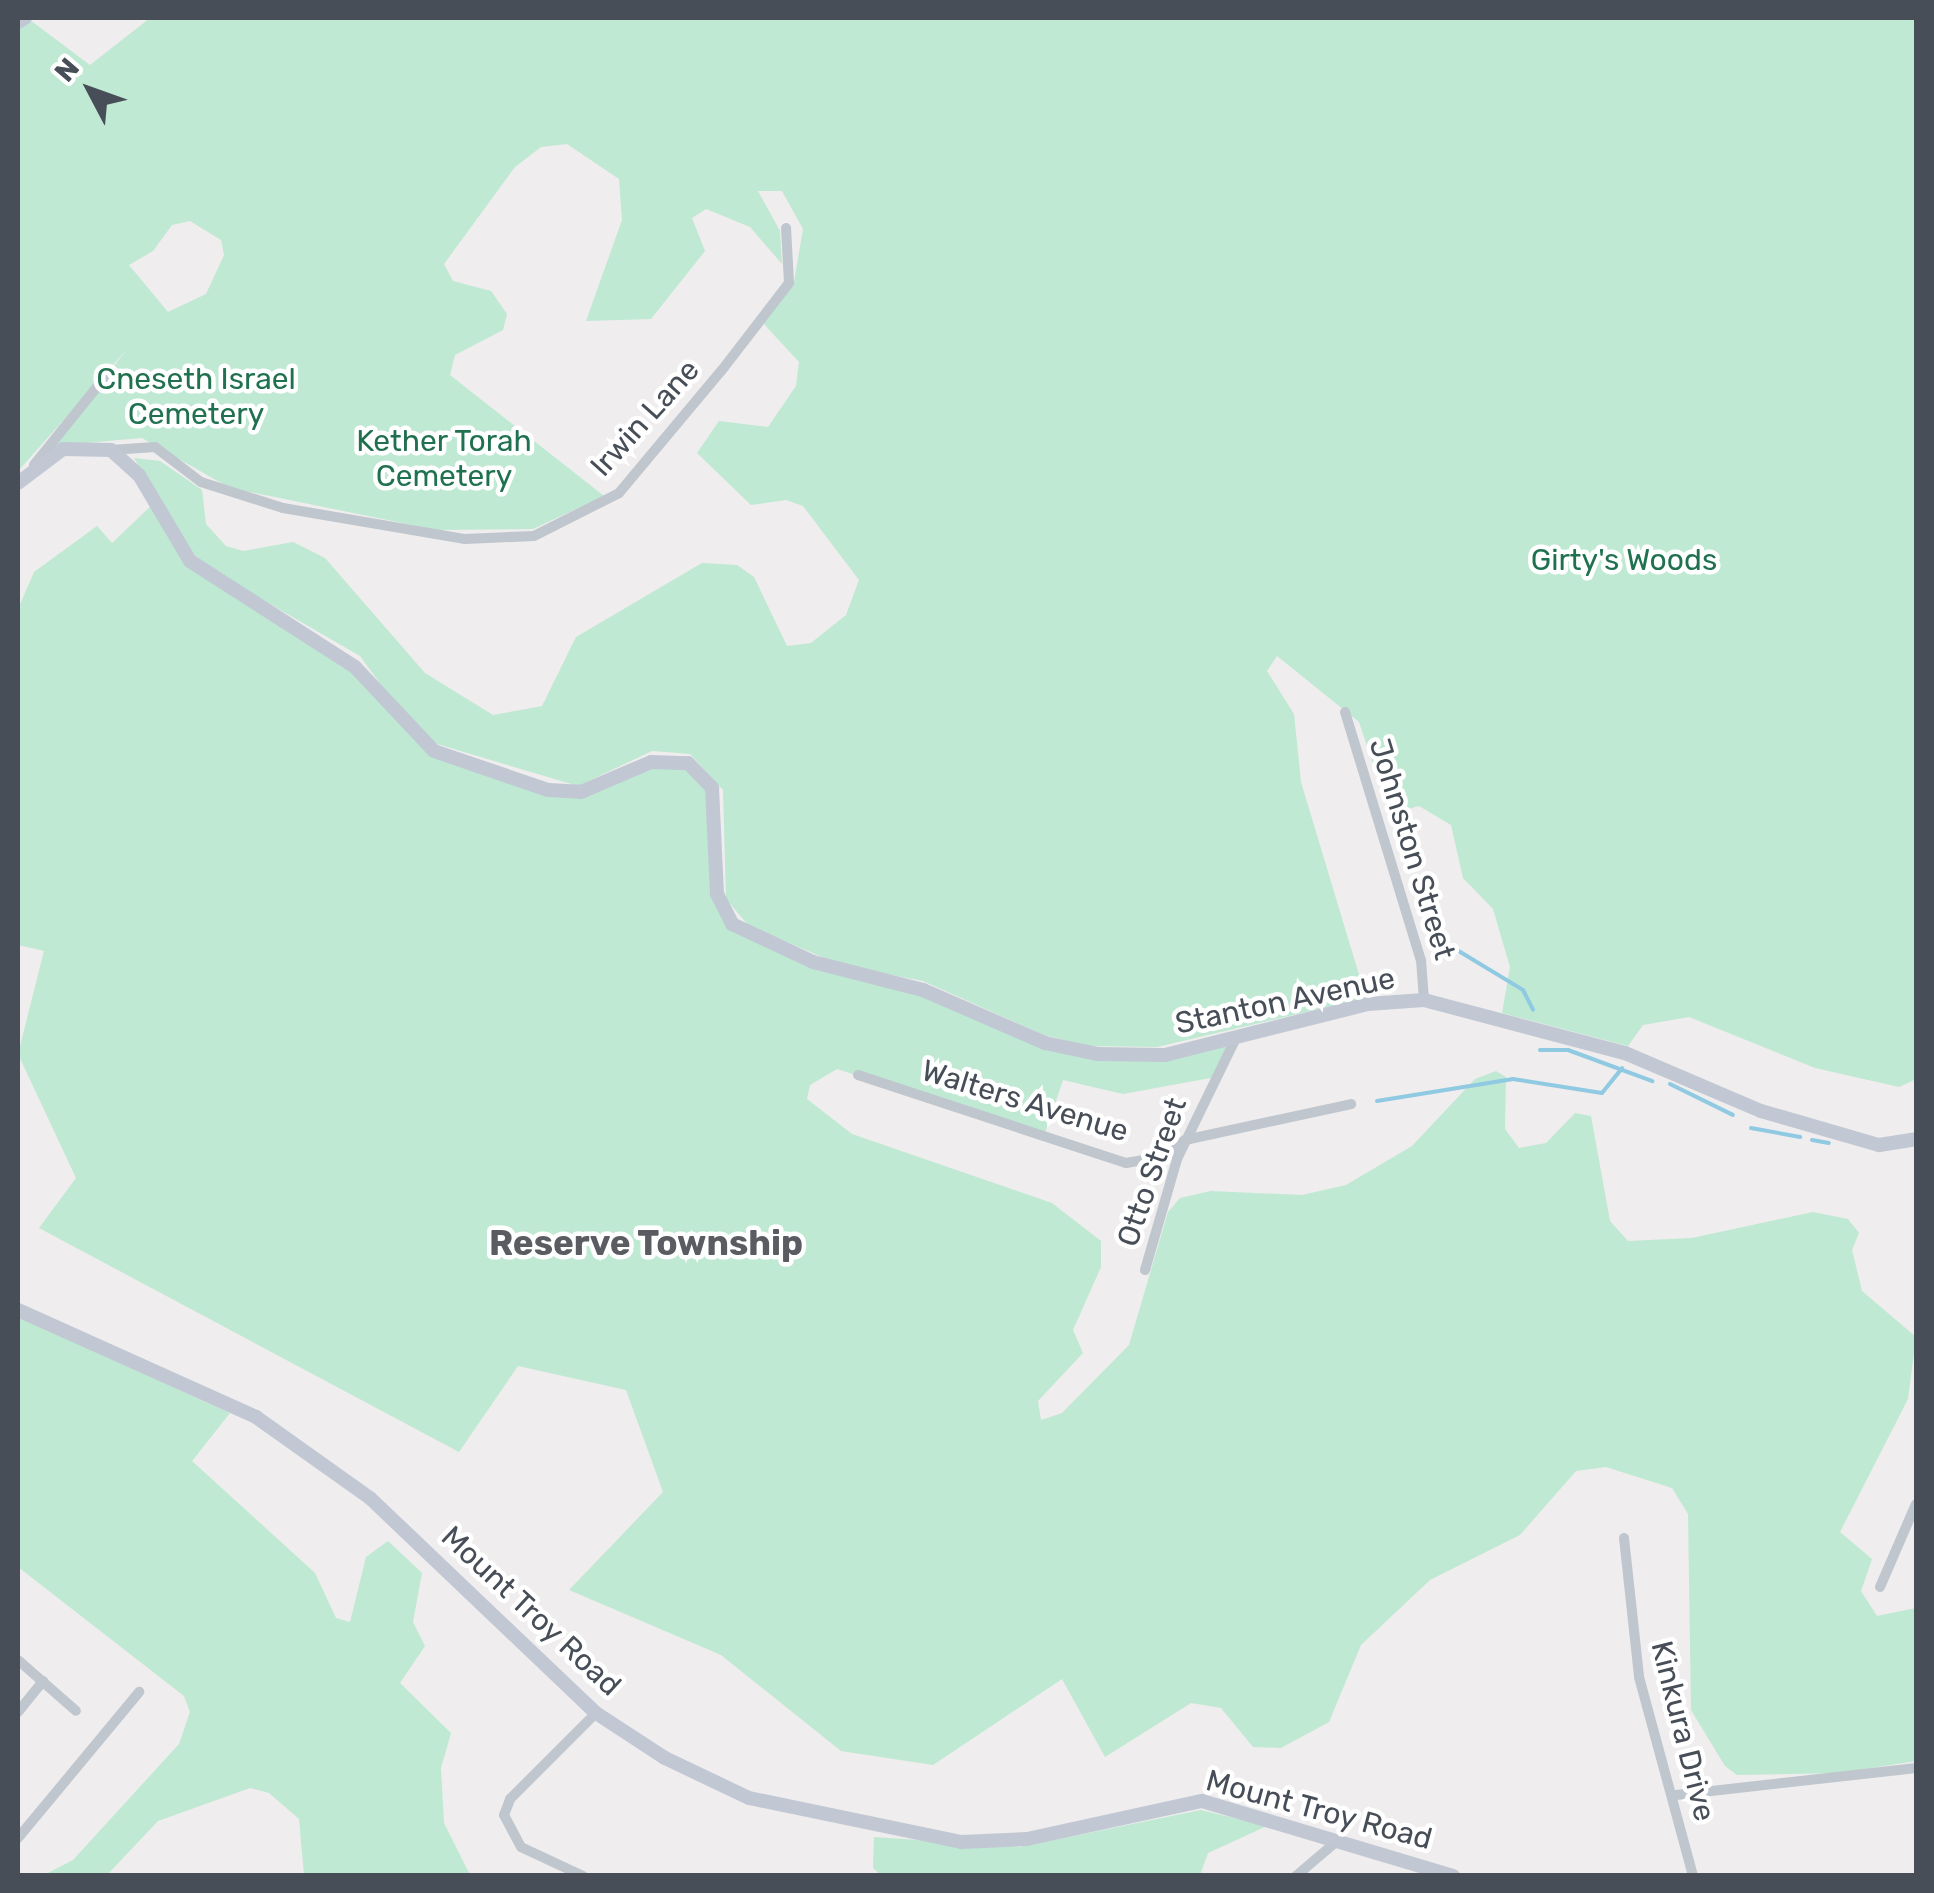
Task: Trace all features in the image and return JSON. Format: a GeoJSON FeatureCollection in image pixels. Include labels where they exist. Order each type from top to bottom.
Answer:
{"type":"FeatureCollection","features":[{"type":"Feature","properties":{"kind":"street"},"geometry":{"type":"LineString","coordinates":[[18,22],[25,18]]}},
{"type":"Feature","properties":{"kind":"street","name":"Irwin Lane"},"geometry":{"type":"LineString","coordinates":[[111,450],[156,447],[201,482],[283,508],[465,539],[534,536],[619,493],[722,370],[790,283],[786,228]]}},
{"type":"Feature","properties":{"kind":"street"},"geometry":{"type":"LineString","coordinates":[[18,483],[109,372]]}},
{"type":"Feature","properties":{"kind":"street"},"geometry":{"type":"LineString","coordinates":[[34,465],[64,449],[111,450]]}},
{"type":"Feature","properties":{"kind":"street","name":"Stanton Avenue"},"geometry":{"type":"LineString","coordinates":[[111,450],[140,475],[190,561],[355,667],[434,751],[548,790],[580,792],[666,758],[696,768],[715,802],[717,894],[727,919],[814,962],[922,990],[1071,1050],[1165,1055],[1368,1004],[1424,1000],[1625,1053],[1760,1111],[1878,1145],[1916,1140]]}},
{"type":"Feature","properties":{"kind":"street","name":"Johnston Street"},"geometry":{"type":"LineString","coordinates":[[1345,712],[1421,960],[1424,1000]]}},
{"type":"Feature","properties":{"kind":"street","name":"Otto Street"},"geometry":{"type":"LineString","coordinates":[[1145,1270],[1186,1140],[1236,1038]]}},
{"type":"Feature","properties":{"kind":"street","name":"Walters Avenue"},"geometry":{"type":"LineString","coordinates":[[858,1075],[1126,1163],[1160,1157],[1186,1140],[1351,1104]]}},
{"type":"Feature","properties":{"kind":"street","name":"Mount Troy Road"},"geometry":{"type":"LineString","coordinates":[[18,1310],[230,1403],[306,1450],[370,1498],[596,1713],[721,1786],[822,1818],[997,1842],[1202,1801],[1452,1876]]}},
{"type":"Feature","properties":{"kind":"street"},"geometry":{"type":"LineString","coordinates":[[1880,1587],[1916,1504]]}},
{"type":"Feature","properties":{"kind":"street","name":"Kinkura Drive"},"geometry":{"type":"LineString","coordinates":[[1624,1538],[1639,1677],[1676,1794],[1693,1876]]}},
{"type":"Feature","properties":{"kind":"street"},"geometry":{"type":"LineString","coordinates":[[18,1660],[76,1710]]}},
{"type":"Feature","properties":{"kind":"street"},"geometry":{"type":"LineString","coordinates":[[18,1712],[43,1682]]}},
{"type":"Feature","properties":{"kind":"street"},"geometry":{"type":"LineString","coordinates":[[18,1838],[139,1692]]}},
{"type":"Feature","properties":{"kind":"street"},"geometry":{"type":"LineString","coordinates":[[583,1876],[521,1847],[504,1815],[510,1799],[596,1713]]}},
{"type":"Feature","properties":{"kind":"street"},"geometry":{"type":"LineString","coordinates":[[1676,1794],[1916,1768]]}},
{"type":"Feature","properties":{"kind":"street"},"geometry":{"type":"LineString","coordinates":[[1296,1876],[1336,1842]]}},
{"type":"Feature","properties":{"kind":"green space"},"geometry":{"type":"Polygon","coordinates":[[[150,18],[1916,18],[1916,1079],[1899,1087],[1815,1068],[1689,1017],[1643,1025],[1628,1046],[1502,1013],[1510,967],[1493,909],[1463,878],[1451,825],[1419,806],[1390,814],[1359,722],[1277,656],[1267,671],[1294,714],[1301,782],[1366,998],[1157,1047],[1088,1046],[1044,1035],[923,981],[841,965],[749,926],[726,899],[723,790],[690,754],[652,751],[578,786],[437,744],[406,719],[360,656],[211,570],[186,547],[134,458],[160,461],[202,490],[206,524],[226,546],[243,551],[293,542],[325,558],[425,673],[493,715],[542,706],[576,637],[702,563],[737,565],[754,577],[787,646],[811,643],[846,615],[859,580],[803,506],[786,500],[751,505],[697,453],[719,421],[768,427],[796,386],[799,362],[763,323],[794,282],[803,229],[782,191],[758,191],[780,231],[782,264],[750,227],[706,209],[692,218],[705,251],[651,319],[586,321],[622,220],[619,179],[567,144],[541,147],[515,167],[444,264],[453,281],[491,291],[507,314],[503,330],[455,355],[450,375],[604,496],[533,529],[437,530],[230,488],[142,438],[51,446],[127,349],[18,471],[18,29],[30,20],[90,65],[150,18]],[[190,221],[172,225],[153,251],[129,265],[168,312],[206,294],[224,255],[221,240],[190,221]]]}},
{"type":"Feature","properties":{"kind":"green space"},"geometry":{"type":"Polygon","coordinates":[[[154,503],[177,546],[324,643],[434,751],[581,792],[666,757],[706,777],[720,907],[763,941],[923,990],[1045,1043],[1129,1056],[1236,1038],[1216,1077],[1123,1094],[1063,1080],[1044,1136],[837,1069],[810,1085],[807,1099],[852,1134],[1052,1203],[1101,1241],[1101,1267],[1073,1330],[1083,1353],[1038,1401],[1041,1420],[1062,1413],[1129,1345],[1168,1212],[1180,1198],[1211,1191],[1302,1195],[1346,1185],[1412,1146],[1475,1079],[1496,1071],[1506,1077],[1505,1129],[1519,1148],[1546,1143],[1575,1113],[1591,1116],[1610,1221],[1628,1241],[1692,1238],[1813,1212],[1848,1219],[1859,1233],[1852,1250],[1862,1291],[1916,1337],[1908,1399],[1840,1532],[1872,1559],[1861,1591],[1877,1616],[1916,1608],[1916,1761],[1839,1773],[1737,1775],[1725,1766],[1691,1710],[1688,1514],[1672,1488],[1606,1467],[1576,1471],[1520,1535],[1430,1580],[1361,1645],[1329,1722],[1281,1748],[1253,1747],[1221,1708],[1191,1703],[1105,1757],[1062,1679],[933,1765],[841,1751],[721,1655],[569,1590],[663,1492],[626,1390],[518,1366],[459,1452],[39,1228],[76,1178],[18,1054],[44,951],[18,945],[18,609],[34,572],[97,526],[112,543],[154,503]]]}},
{"type":"Feature","properties":{"kind":"green space"},"geometry":{"type":"Polygon","coordinates":[[[18,1317],[230,1413],[192,1461],[315,1573],[336,1618],[350,1622],[366,1557],[388,1541],[422,1573],[413,1622],[425,1646],[400,1683],[451,1733],[441,1768],[444,1823],[470,1875],[304,1875],[299,1819],[269,1793],[250,1788],[158,1821],[107,1875],[44,1875],[73,1860],[179,1744],[190,1712],[184,1696],[18,1567],[18,1317]]]}},
{"type":"Feature","properties":{"kind":"green space"},"geometry":{"type":"Polygon","coordinates":[[[1201,1810],[1267,1826],[1208,1853],[1200,1875],[882,1876],[873,1868],[874,1837],[1020,1847],[1201,1810]]]}},
{"type":"Feature","properties":{"kind":"waterway"},"geometry":{"type":"LineString","coordinates":[[1457,950],[1523,990],[1533,1010]]}},
{"type":"Feature","properties":{"kind":"waterway"},"geometry":{"type":"LineString","coordinates":[[1540,1050],[1568,1050],[1652,1081]]}},
{"type":"Feature","properties":{"kind":"waterway"},"geometry":{"type":"LineString","coordinates":[[1377,1101],[1513,1079],[1602,1093],[1622,1068]]}},
{"type":"Feature","properties":{"kind":"waterway"},"geometry":{"type":"LineString","coordinates":[[1670,1084],[1733,1115]]}},
{"type":"Feature","properties":{"kind":"waterway"},"geometry":{"type":"LineString","coordinates":[[1751,1128],[1800,1137]]}},
{"type":"Feature","properties":{"kind":"waterway"},"geometry":{"type":"LineString","coordinates":[[1812,1140],[1829,1143]]}},
{"type":"Feature","properties":{"kind":"district","name":"Reserve Township"},"geometry":{"type":"Point","coordinates":[646,1243]}},
{"type":"Feature","properties":{"kind":"park label","name":"Cneseth Israel Cemetery"},"geometry":{"type":"Point","coordinates":[196,396]}},
{"type":"Feature","properties":{"kind":"park label","name":"Kether Torah Cemetery"},"geometry":{"type":"Point","coordinates":[444,458]}},
{"type":"Feature","properties":{"kind":"park label","name":"Girty's Woods"},"geometry":{"type":"Point","coordinates":[1624,560]}}]}
